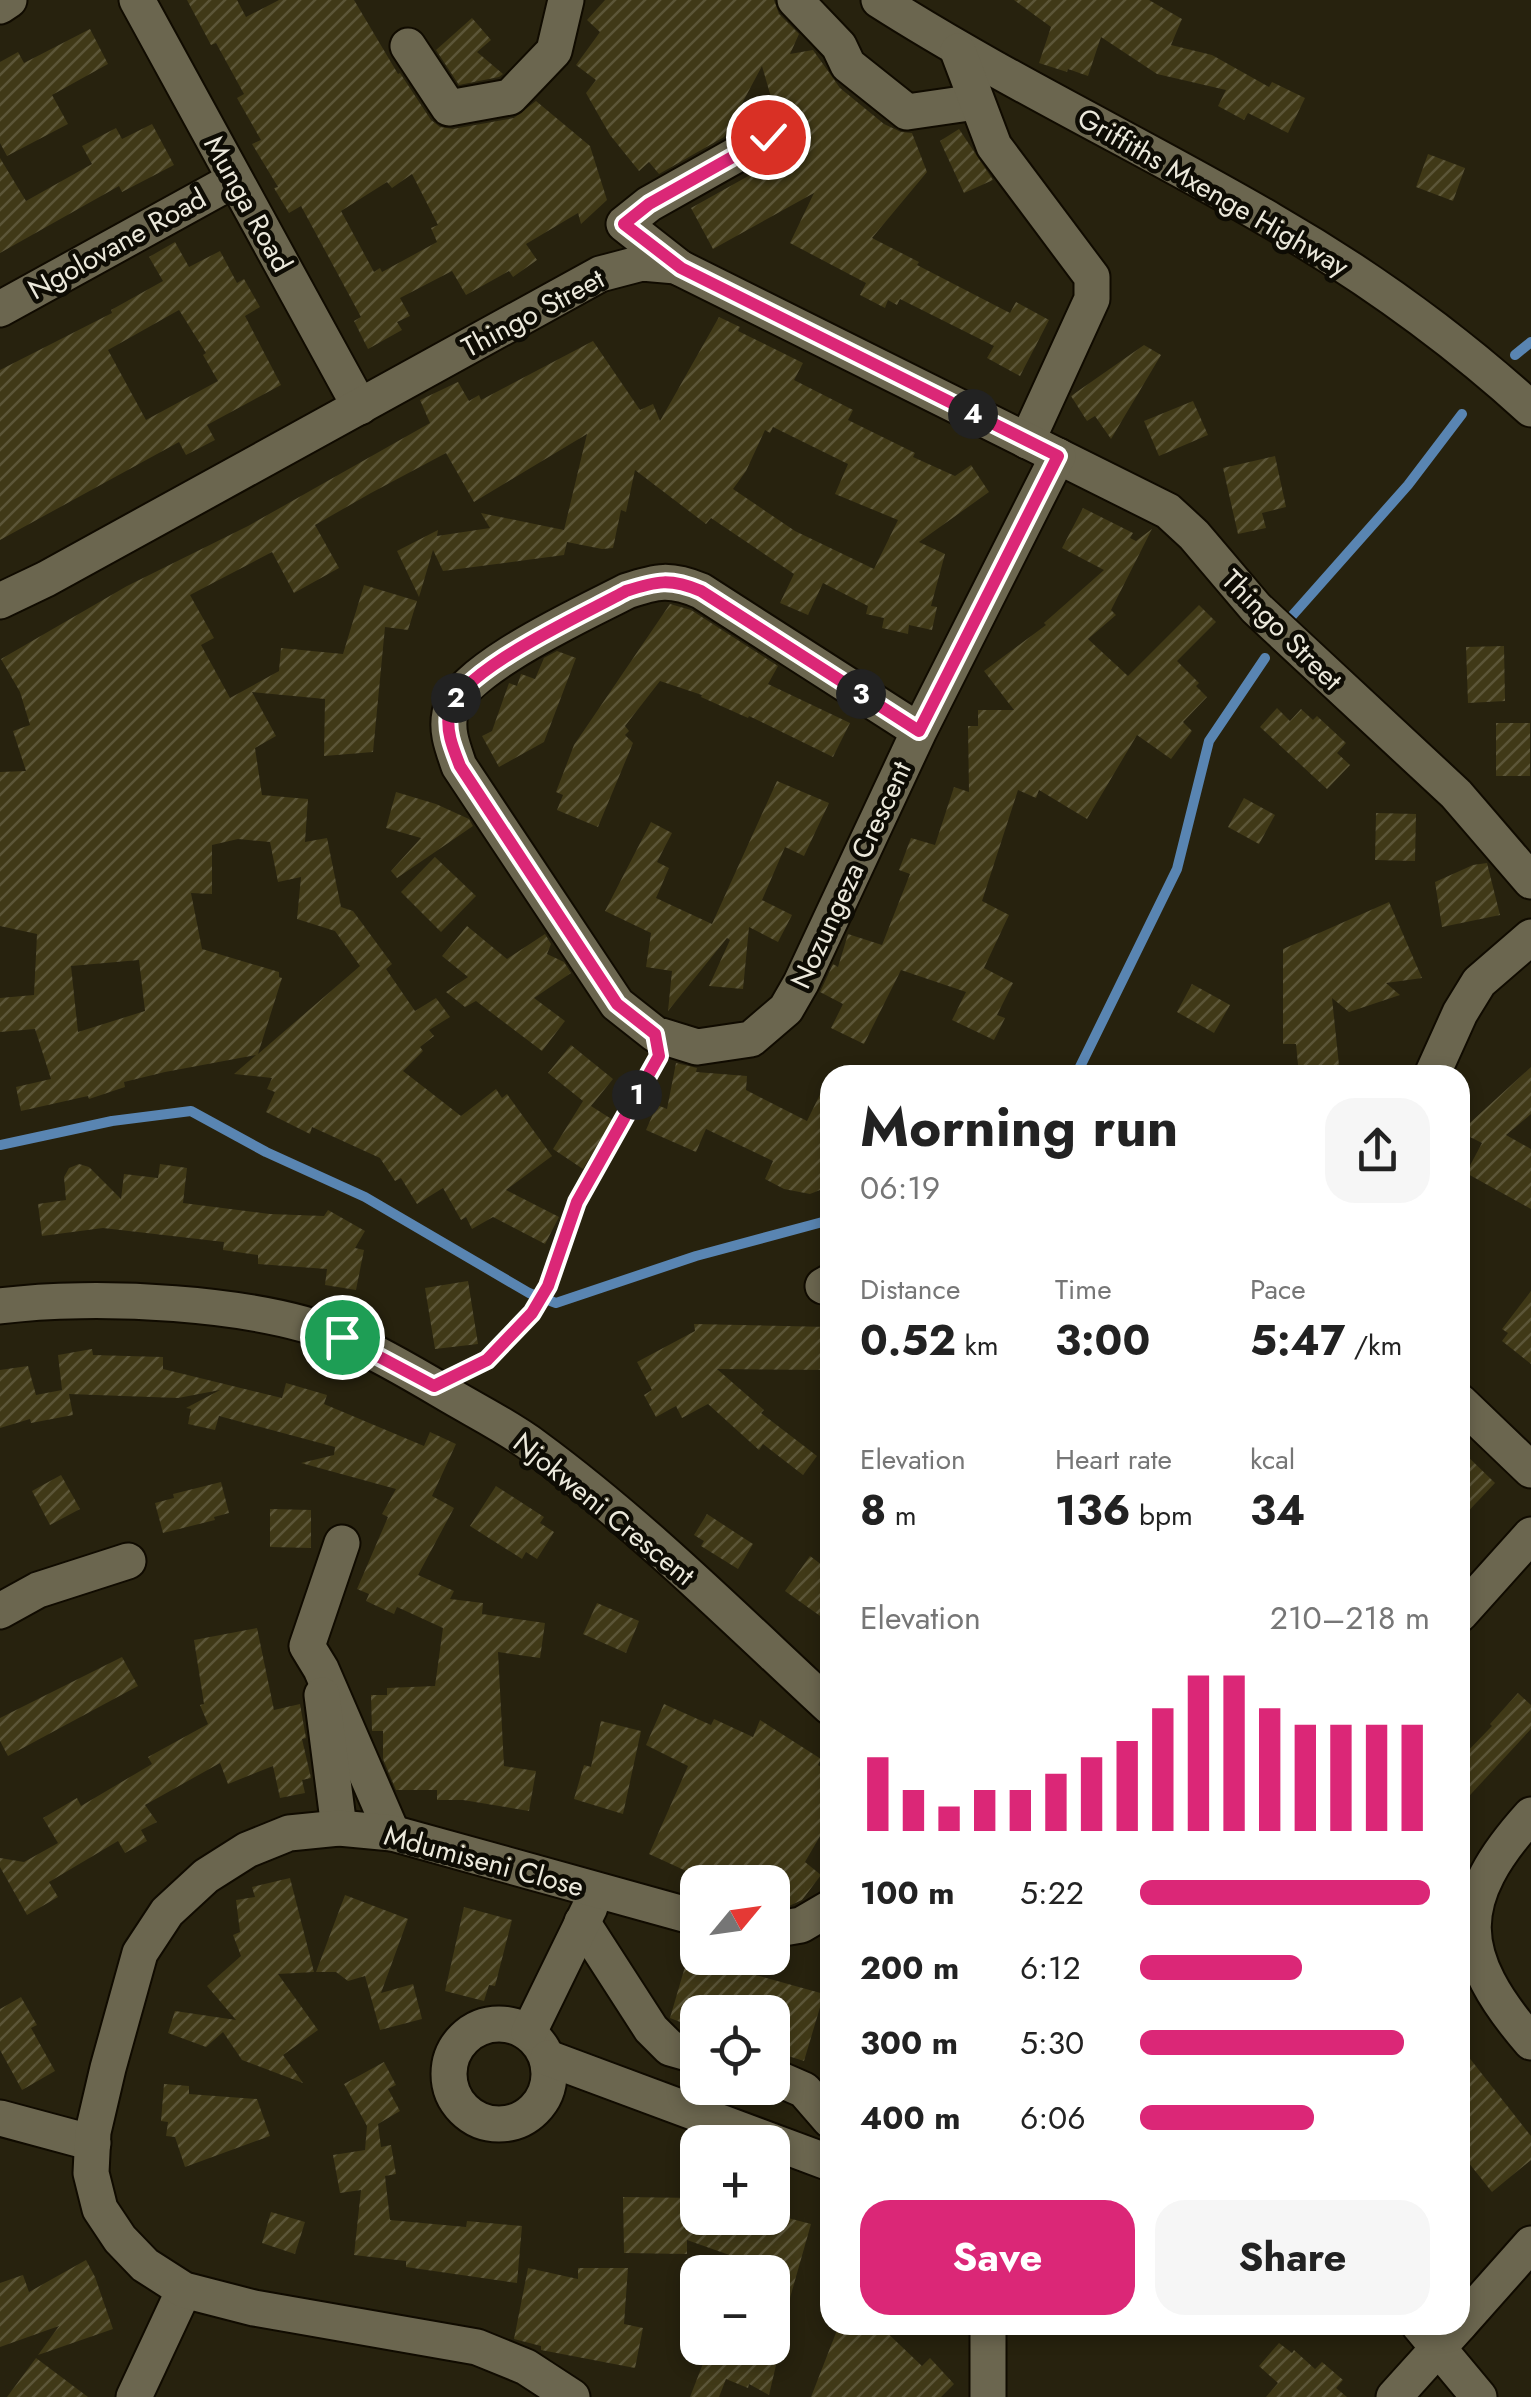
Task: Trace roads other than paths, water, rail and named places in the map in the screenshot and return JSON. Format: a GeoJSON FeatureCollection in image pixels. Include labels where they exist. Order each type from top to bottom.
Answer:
{"type":"FeatureCollection","features":[{"type":"Feature","properties":{"kind":"street"},"geometry":{"type":"LineString","coordinates":[[0,6],[10,0]]}},
{"type":"Feature","properties":{"kind":"street","name":"Munga Road"},"geometry":{"type":"LineString","coordinates":[[137,0],[360,407]]}},
{"type":"Feature","properties":{"kind":"street"},"geometry":{"type":"LineString","coordinates":[[408,46],[449,108],[510,97],[554,51],[566,0]]}},
{"type":"Feature","properties":{"kind":"street"},"geometry":{"type":"LineString","coordinates":[[795,0],[839,46],[848,66],[907,112],[976,102]]}},
{"type":"Feature","properties":{"kind":"street","name":"Griffiths Mxenge Highway"},"geometry":{"type":"LineString","coordinates":[[879,0],[958,51],[1288,230],[1362,277],[1494,376],[1531,409]]}},
{"type":"Feature","properties":{"kind":"street","name":"Nozungeza Crescent"},"geometry":{"type":"LineString","coordinates":[[919,731],[701,591],[677,581],[652,582],[626,591],[483,670],[459,691],[450,711],[449,740],[460,766],[617,1004],[655,1034],[697,1047],[751,1039],[786,1009],[919,731],[1042,449],[1092,298],[1092,277],[994,146],[958,51]]}},
{"type":"Feature","properties":{"kind":"street"},"geometry":{"type":"LineString","coordinates":[[681,268],[624,224],[649,204],[768,137]]}},
{"type":"Feature","properties":{"kind":"street","name":"Ngolovane Road"},"geometry":{"type":"LineString","coordinates":[[0,309],[234,180]]}},
{"type":"Feature","properties":{"kind":"street","name":"Thingo Street"},"geometry":{"type":"LineString","coordinates":[[0,601],[600,274],[642,263],[681,268],[1168,512],[1194,535],[1256,608],[1456,794],[1531,881]]}},
{"type":"Feature","properties":{"kind":"street"},"geometry":{"type":"LineString","coordinates":[[1437,1065],[1479,982],[1531,936]]}},
{"type":"Feature","properties":{"kind":"street","name":"Njokweni Crescent"},"geometry":{"type":"LineString","coordinates":[[0,1306],[148,1301],[275,1318],[342,1337],[532,1444],[638,1529],[820,1698]]}},
{"type":"Feature","properties":{"kind":"street"},"geometry":{"type":"LineString","coordinates":[[1470,1412],[1531,1470]]}},
{"type":"Feature","properties":{"kind":"street"},"geometry":{"type":"LineString","coordinates":[[1470,1603],[1531,1535]]}},
{"type":"Feature","properties":{"kind":"street"},"geometry":{"type":"LineString","coordinates":[[342,1543],[307,1646],[392,1834]]}},
{"type":"Feature","properties":{"kind":"street"},"geometry":{"type":"LineString","coordinates":[[0,1612],[38,1590],[128,1562]]}},
{"type":"Feature","properties":{"kind":"street"},"geometry":{"type":"LineString","coordinates":[[316,1664],[338,1828]]}},
{"type":"Feature","properties":{"kind":"street"},"geometry":{"type":"LineString","coordinates":[[1531,1815],[1484,1875],[1472,1914],[1476,1948],[1487,1980],[1531,2042]]}},
{"type":"Feature","properties":{"kind":"street","name":"Mdumiseni Close"},"geometry":{"type":"LineString","coordinates":[[572,2397],[526,2367],[477,2348],[254,2308],[184,2290],[145,2265],[120,2239],[100,2209],[92,2173],[93,2143],[108,2068],[140,1953],[167,1912],[206,1876],[247,1850],[289,1833],[338,1828],[392,1834],[590,1907],[680,1916]]}},
{"type":"Feature","properties":{"kind":"street"},"geometry":{"type":"LineString","coordinates":[[590,1907],[651,2029],[670,2048],[680,2051]]}},
{"type":"Feature","properties":{"kind":"street","name":"Mdumiseni Close"},"geometry":{"type":"LineString","coordinates":[[590,1907],[538,2045],[820,2159]]}},
{"type":"Feature","properties":{"kind":"street"},"geometry":{"type":"LineString","coordinates":[[790,1926],[820,1914]]}},
{"type":"Feature","properties":{"kind":"street"},"geometry":{"type":"LineString","coordinates":[[790,2084],[804,2090],[820,2108]]}},
{"type":"Feature","properties":{"kind":"street"},"geometry":{"type":"LineString","coordinates":[[0,2118],[93,2143]]}},
{"type":"Feature","properties":{"kind":"street"},"geometry":{"type":"LineString","coordinates":[[1470,2305],[1531,2244]]}},
{"type":"Feature","properties":{"kind":"street"},"geometry":{"type":"LineString","coordinates":[[134,2397],[184,2290]]}},
{"type":"Feature","properties":{"kind":"street"},"geometry":{"type":"LineString","coordinates":[[988,2335],[988,2397]]}},
{"type":"Feature","properties":{"kind":"street"},"geometry":{"type":"LineString","coordinates":[[1394,2397],[1441,2335]]}},
{"type":"Feature","properties":{"kind":"street"},"geometry":{"type":"LineString","coordinates":[[1446,2335],[1478,2397]]}},
{"type":"Feature","properties":{"kind":"waterway"},"geometry":{"type":"LineString","coordinates":[[1515,355],[1531,342]]}},
{"type":"Feature","properties":{"kind":"waterway"},"geometry":{"type":"LineString","coordinates":[[1291,617],[1408,485],[1462,414]]}},
{"type":"Feature","properties":{"kind":"waterway"},"geometry":{"type":"LineString","coordinates":[[1081,1065],[1177,869],[1209,741],[1265,658]]}},
{"type":"Feature","properties":{"kind":"waterway"},"geometry":{"type":"LineString","coordinates":[[0,1145],[112,1121],[191,1111],[266,1152],[365,1197],[529,1293],[556,1303],[696,1256],[820,1223]]}}]}
